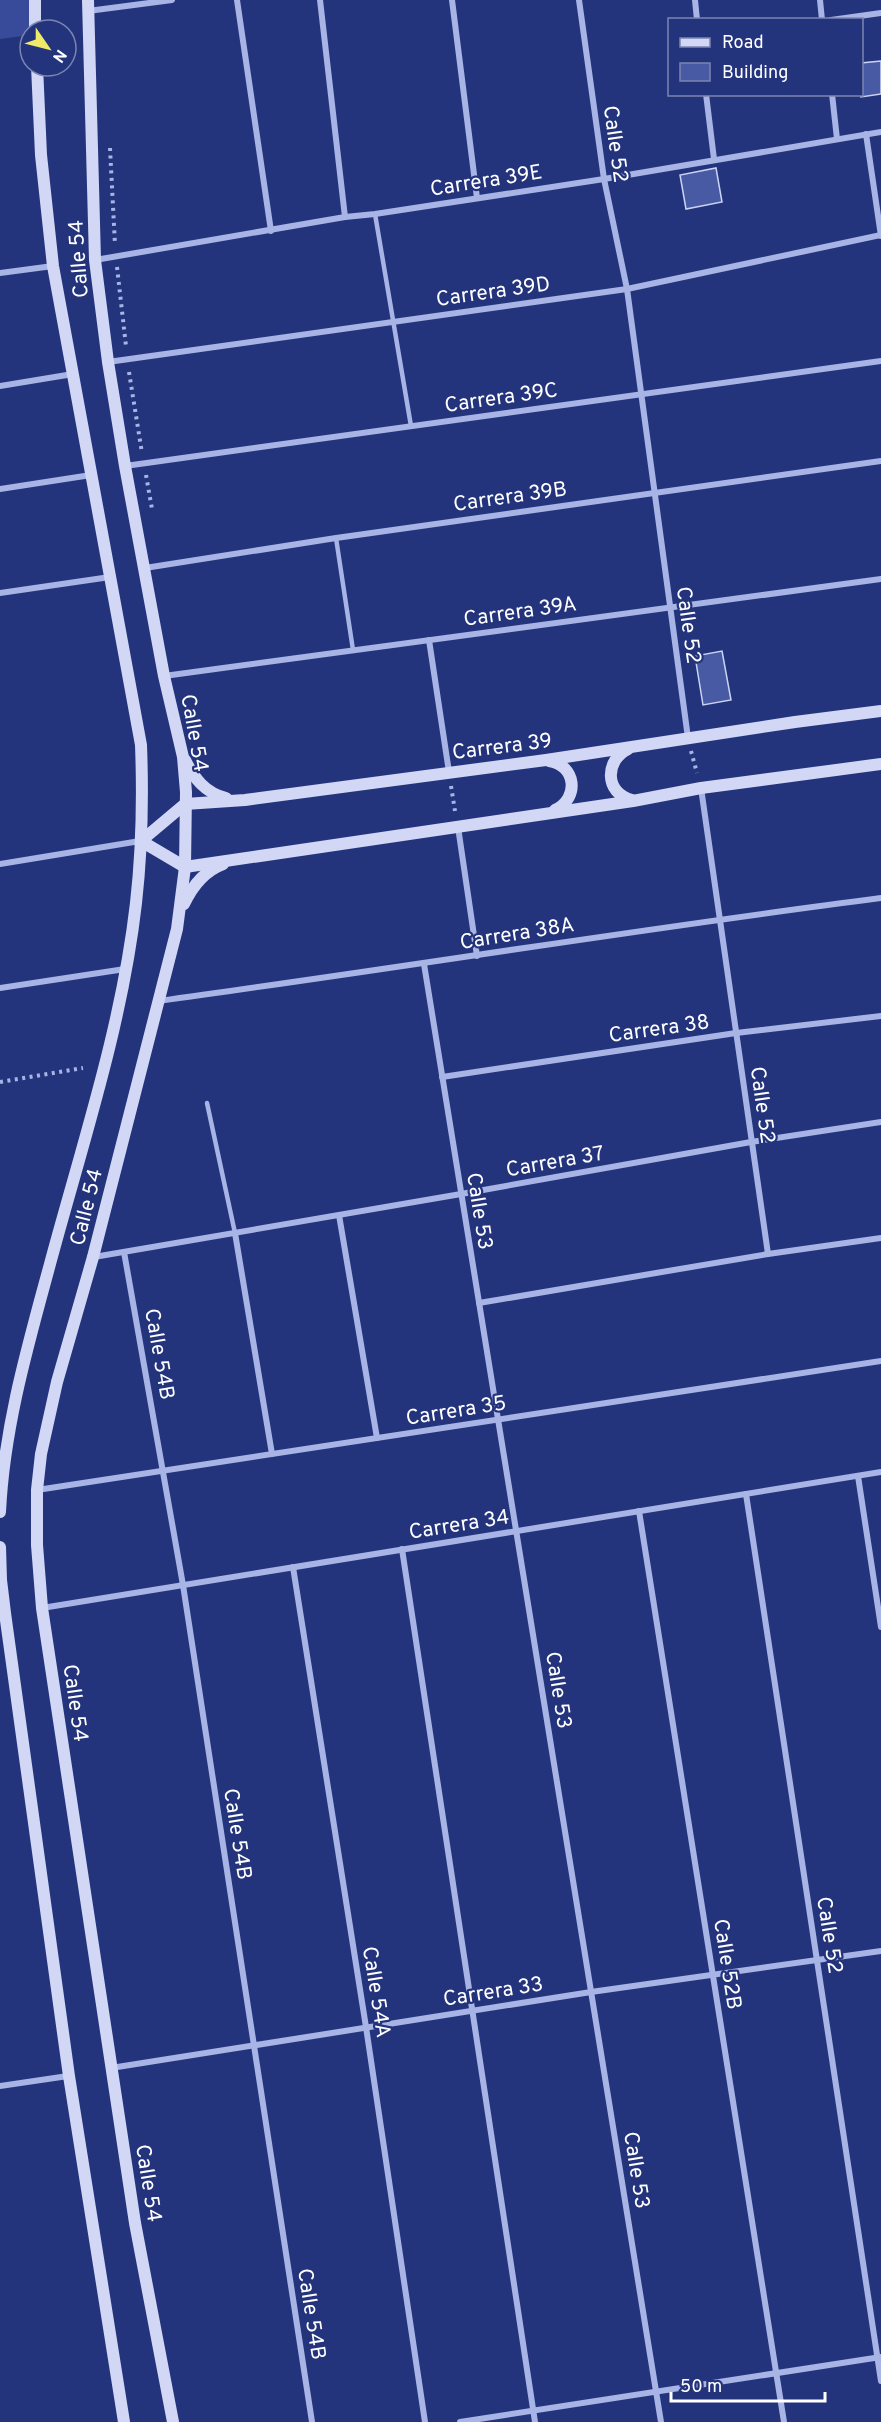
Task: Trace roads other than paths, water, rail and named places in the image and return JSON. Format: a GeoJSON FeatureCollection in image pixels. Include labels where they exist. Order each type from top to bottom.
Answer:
{"type":"FeatureCollection","features":[{"type":"Feature","properties":{"kind":"main road"},"geometry":{"type":"LineString","coordinates":[[35,0],[35,18]]}},
{"type":"Feature","properties":{"kind":"main road","name":"Calle 54"},"geometry":{"type":"LineString","coordinates":[[88,5],[95,260],[108,362],[125,466],[164,676],[183,757],[185,867],[177,929],[93,1257],[57,1382],[41,1454],[37,1490],[37,1545],[42,1608],[135,2223],[173,2422]]}},
{"type":"Feature","properties":{"kind":"main road","name":"Calle 54"},"geometry":{"type":"LineString","coordinates":[[0,1512],[8,1436],[23,1366],[106,1064],[126,969],[136,904],[143,796],[141,745],[53,266],[41,155],[38,78]]}},
{"type":"Feature","properties":{"kind":"main road","name":"Carrera 39"},"geometry":{"type":"LineString","coordinates":[[185,804],[245,800],[546,760],[881,711]]}},
{"type":"Feature","properties":{"kind":"main road"},"geometry":{"type":"LineString","coordinates":[[632,747],[617,756],[610,777],[618,792],[633,801]]}},
{"type":"Feature","properties":{"kind":"main road"},"geometry":{"type":"LineString","coordinates":[[183,757],[193,775],[204,788],[222,797],[245,800]]}},
{"type":"Feature","properties":{"kind":"main road"},"geometry":{"type":"LineString","coordinates":[[546,760],[562,765],[569,773],[572,783],[571,794],[565,804],[551,811]]}},
{"type":"Feature","properties":{"kind":"main road"},"geometry":{"type":"LineString","coordinates":[[185,804],[141,841],[185,867],[551,811],[633,801],[701,788],[881,764]]}},
{"type":"Feature","properties":{"kind":"main road"},"geometry":{"type":"LineString","coordinates":[[177,929],[182,909],[190,892],[203,877],[218,866],[238,859]]}},
{"type":"Feature","properties":{"kind":"main road"},"geometry":{"type":"LineString","coordinates":[[0,1547],[2,1614],[69,2076],[124,2422]]}},
{"type":"Feature","properties":{"kind":"street"},"geometry":{"type":"LineString","coordinates":[[88,5],[172,0]]}},
{"type":"Feature","properties":{"kind":"street"},"geometry":{"type":"LineString","coordinates":[[237,0],[271,231]]}},
{"type":"Feature","properties":{"kind":"street"},"geometry":{"type":"LineString","coordinates":[[320,0],[345,217]]}},
{"type":"Feature","properties":{"kind":"street"},"geometry":{"type":"LineString","coordinates":[[452,0],[477,198]]}},
{"type":"Feature","properties":{"kind":"street","name":"Calle 52"},"geometry":{"type":"LineString","coordinates":[[579,0],[604,178],[627,289],[688,739]]}},
{"type":"Feature","properties":{"kind":"street"},"geometry":{"type":"LineString","coordinates":[[695,0],[697,18]]}},
{"type":"Feature","properties":{"kind":"street"},"geometry":{"type":"LineString","coordinates":[[820,0],[822,18]]}},
{"type":"Feature","properties":{"kind":"street"},"geometry":{"type":"LineString","coordinates":[[845,18],[881,13]]}},
{"type":"Feature","properties":{"kind":"street"},"geometry":{"type":"LineString","coordinates":[[706,96],[714,159]]}},
{"type":"Feature","properties":{"kind":"street"},"geometry":{"type":"LineString","coordinates":[[832,96],[837,139]]}},
{"type":"Feature","properties":{"kind":"street","name":"Carrera 39E"},"geometry":{"type":"LineString","coordinates":[[95,260],[345,217],[604,178],[881,132]]}},
{"type":"Feature","properties":{"kind":"street"},"geometry":{"type":"LineString","coordinates":[[866,134],[881,235]]}},
{"type":"Feature","properties":{"kind":"street","name":"Carrera 39D"},"geometry":{"type":"LineString","coordinates":[[108,362],[627,289],[881,235]]}},
{"type":"Feature","properties":{"kind":"street"},"geometry":{"type":"LineString","coordinates":[[0,273],[53,266]]}},
{"type":"Feature","properties":{"kind":"street","name":"Carrera 39C"},"geometry":{"type":"LineString","coordinates":[[125,466],[881,361]]}},
{"type":"Feature","properties":{"kind":"street"},"geometry":{"type":"LineString","coordinates":[[0,386],[74,374]]}},
{"type":"Feature","properties":{"kind":"street","name":"Carrera 39B"},"geometry":{"type":"LineString","coordinates":[[145,568],[336,538],[881,461]]}},
{"type":"Feature","properties":{"kind":"street"},"geometry":{"type":"LineString","coordinates":[[0,489],[92,475]]}},
{"type":"Feature","properties":{"kind":"street"},"geometry":{"type":"LineString","coordinates":[[0,593],[110,577]]}},
{"type":"Feature","properties":{"kind":"street","name":"Carrera 39A"},"geometry":{"type":"LineString","coordinates":[[164,676],[881,579]]}},
{"type":"Feature","properties":{"kind":"street"},"geometry":{"type":"LineString","coordinates":[[429,640],[449,772]]}},
{"type":"Feature","properties":{"kind":"street","name":"Calle 52"},"geometry":{"type":"LineString","coordinates":[[701,788],[768,1254]]}},
{"type":"Feature","properties":{"kind":"street"},"geometry":{"type":"LineString","coordinates":[[458,827],[477,956]]}},
{"type":"Feature","properties":{"kind":"street"},"geometry":{"type":"LineString","coordinates":[[0,864],[141,841]]}},
{"type":"Feature","properties":{"kind":"street","name":"Carrera 38A"},"geometry":{"type":"LineString","coordinates":[[158,1001],[720,919],[881,898]]}},
{"type":"Feature","properties":{"kind":"street","name":"Calle 53"},"geometry":{"type":"LineString","coordinates":[[424,964],[661,2422]]}},
{"type":"Feature","properties":{"kind":"street"},"geometry":{"type":"LineString","coordinates":[[0,988],[126,969]]}},
{"type":"Feature","properties":{"kind":"street","name":"Carrera 38"},"geometry":{"type":"LineString","coordinates":[[442,1077],[736,1033],[881,1016]]}},
{"type":"Feature","properties":{"kind":"street","name":"Carrera 37"},"geometry":{"type":"LineString","coordinates":[[93,1257],[751,1142],[881,1122]]}},
{"type":"Feature","properties":{"kind":"street"},"geometry":{"type":"LineString","coordinates":[[339,1215],[377,1438]]}},
{"type":"Feature","properties":{"kind":"street"},"geometry":{"type":"LineString","coordinates":[[235,1233],[272,1454]]}},
{"type":"Feature","properties":{"kind":"street"},"geometry":{"type":"LineString","coordinates":[[479,1303],[768,1254],[881,1238]]}},
{"type":"Feature","properties":{"kind":"street","name":"Calle 54B"},"geometry":{"type":"LineString","coordinates":[[124,1252],[165,1471],[312,2422]]}},
{"type":"Feature","properties":{"kind":"street","name":"Carrera 35"},"geometry":{"type":"LineString","coordinates":[[37,1490],[881,1361]]}},
{"type":"Feature","properties":{"kind":"street","name":"Carrera 34"},"geometry":{"type":"LineString","coordinates":[[42,1608],[881,1472]]}},
{"type":"Feature","properties":{"kind":"street"},"geometry":{"type":"LineString","coordinates":[[858,1476],[881,1627]]}},
{"type":"Feature","properties":{"kind":"street","name":"Calle 52"},"geometry":{"type":"LineString","coordinates":[[746,1494],[881,2381]]}},
{"type":"Feature","properties":{"kind":"street","name":"Calle 52B"},"geometry":{"type":"LineString","coordinates":[[639,1511],[784,2422]]}},
{"type":"Feature","properties":{"kind":"street"},"geometry":{"type":"LineString","coordinates":[[402,1549],[535,2422]]}},
{"type":"Feature","properties":{"kind":"street","name":"Calle 54A"},"geometry":{"type":"LineString","coordinates":[[293,1567],[366,2027],[425,2422]]}},
{"type":"Feature","properties":{"kind":"street","name":"Carrera 33"},"geometry":{"type":"LineString","coordinates":[[111,2068],[591,1992],[881,1951]]}},
{"type":"Feature","properties":{"kind":"street"},"geometry":{"type":"LineString","coordinates":[[0,2086],[69,2076]]}},
{"type":"Feature","properties":{"kind":"street"},"geometry":{"type":"LineString","coordinates":[[460,2422],[879,2358]]}},
{"type":"Feature","properties":{"kind":"lane"},"geometry":{"type":"LineString","coordinates":[[375,214],[411,426]]}},
{"type":"Feature","properties":{"kind":"lane"},"geometry":{"type":"LineString","coordinates":[[336,538],[353,650]]}},
{"type":"Feature","properties":{"kind":"lane"},"geometry":{"type":"LineString","coordinates":[[207,1103],[235,1233]]}}]}
